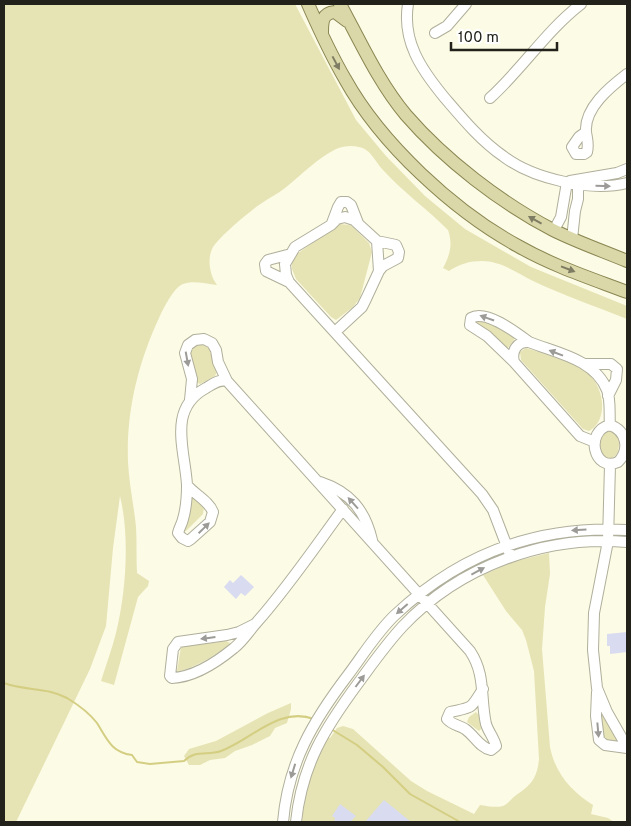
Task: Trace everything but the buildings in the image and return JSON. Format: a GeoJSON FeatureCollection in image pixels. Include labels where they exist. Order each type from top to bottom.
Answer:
{"type":"FeatureCollection","features":[{"type":"Feature","properties":{"kind":"main road"},"geometry":{"type":"LineString","coordinates":[[308,4],[345,80],[389,140],[433,186],[493,231],[519,247],[549,262],[627,292]]}},
{"type":"Feature","properties":{"kind":"main road"},"geometry":{"type":"LineString","coordinates":[[340,4],[377,72],[406,116],[444,153],[498,197],[554,230],[627,261]]}},
{"type":"Feature","properties":{"kind":"main road"},"geometry":{"type":"LineString","coordinates":[[322,35],[322,22],[328,13],[335,12],[342,16],[352,27]]}},
{"type":"Feature","properties":{"kind":"street"},"geometry":{"type":"LineString","coordinates":[[408,4],[408,36],[416,58],[434,84],[470,127],[505,158],[526,169],[566,182],[609,186],[627,183]]}},
{"type":"Feature","properties":{"kind":"street"},"geometry":{"type":"LineString","coordinates":[[435,33],[447,26],[466,4]]}},
{"type":"Feature","properties":{"kind":"street"},"geometry":{"type":"LineString","coordinates":[[490,98],[512,76],[549,32],[581,4]]}},
{"type":"Feature","properties":{"kind":"street"},"geometry":{"type":"LineString","coordinates":[[586,132],[590,112],[607,91],[627,74]]}},
{"type":"Feature","properties":{"kind":"street"},"geometry":{"type":"LineString","coordinates":[[578,182],[617,173],[627,168]]}},
{"type":"Feature","properties":{"kind":"street"},"geometry":{"type":"LineString","coordinates":[[554,230],[560,217],[566,182]]}},
{"type":"Feature","properties":{"kind":"street"},"geometry":{"type":"LineString","coordinates":[[572,238],[574,211],[578,199],[578,182]]}},
{"type":"Feature","properties":{"kind":"street"},"geometry":{"type":"LineString","coordinates":[[331,225],[338,207],[341,202],[344,202],[351,205],[356,220],[361,226]]}},
{"type":"Feature","properties":{"kind":"street"},"geometry":{"type":"LineString","coordinates":[[288,282],[285,264],[296,247],[331,225],[337,219],[345,217],[354,220],[377,241],[398,247],[399,256],[383,266],[379,271],[362,307],[335,332]]}},
{"type":"Feature","properties":{"kind":"street"},"geometry":{"type":"LineString","coordinates":[[377,241],[379,271]]}},
{"type":"Feature","properties":{"kind":"street"},"geometry":{"type":"LineString","coordinates":[[291,254],[268,260],[265,264],[266,271],[288,282],[485,498],[493,510],[512,557]]}},
{"type":"Feature","properties":{"kind":"street"},"geometry":{"type":"LineString","coordinates":[[595,442],[580,436],[514,362],[487,336],[472,328],[470,325],[471,318],[478,315],[484,316],[508,327],[529,342],[583,363],[595,371],[608,396],[610,425]]}},
{"type":"Feature","properties":{"kind":"street"},"geometry":{"type":"LineString","coordinates":[[187,484],[193,492],[210,506],[213,512],[210,522],[188,541],[178,533],[185,509],[187,484],[180,444],[182,419],[190,401],[192,380],[185,353],[188,345],[195,340],[204,339],[212,343],[216,350],[218,362],[227,381],[464,643],[476,659],[482,677],[487,724],[495,742],[494,748],[487,749],[480,745],[474,736],[464,728],[449,721],[447,716],[450,712],[467,709],[476,702],[483,689]]}},
{"type":"Feature","properties":{"kind":"street"},"geometry":{"type":"LineString","coordinates":[[514,362],[512,357],[515,348],[524,341],[529,342]]}},
{"type":"Feature","properties":{"kind":"street"},"geometry":{"type":"LineString","coordinates":[[583,363],[596,365],[611,364],[615,367],[617,374],[608,396]]}},
{"type":"Feature","properties":{"kind":"street"},"geometry":{"type":"LineString","coordinates":[[190,401],[199,392],[219,381],[227,381]]}},
{"type":"Feature","properties":{"kind":"street"},"geometry":{"type":"LineString","coordinates":[[610,425],[616,427],[623,434],[625,449],[618,462],[610,465],[598,457],[594,447],[601,429],[610,425]]}},
{"type":"Feature","properties":{"kind":"street"},"geometry":{"type":"LineString","coordinates":[[610,465],[608,541],[592,623],[592,650],[597,688],[596,716],[599,740],[605,745],[627,747]]}},
{"type":"Feature","properties":{"kind":"street"},"geometry":{"type":"LineString","coordinates":[[318,480],[334,486],[345,494],[363,514],[369,527],[372,541]]}},
{"type":"Feature","properties":{"kind":"street"},"geometry":{"type":"LineString","coordinates":[[255,624],[239,632],[222,636],[178,642],[173,649],[170,676],[172,678],[181,677],[208,666],[234,648],[266,612],[343,509]]}},
{"type":"Feature","properties":{"kind":"street"},"geometry":{"type":"LineString","coordinates":[[283,822],[293,770],[312,726],[394,616],[420,594],[451,572],[474,558],[507,545],[529,538],[571,530],[627,530]]}},
{"type":"Feature","properties":{"kind":"street"},"geometry":{"type":"LineString","coordinates":[[296,822],[298,804],[306,774],[331,720],[389,642],[428,603],[480,570],[512,557],[547,547],[572,543],[627,542]]}},
{"type":"Feature","properties":{"kind":"street"},"geometry":{"type":"LineString","coordinates":[[597,688],[617,731],[627,747]]}},
{"type":"Feature","properties":{"kind":"street"},"geometry":{"type":"LineString","coordinates":[[464,728],[463,718],[467,709]]}},
{"type":"Feature","properties":{"kind":"street"},"geometry":{"type":"LineString","coordinates":[[474,736],[480,736],[487,724]]}},
{"type":"Feature","properties":{"kind":"shaded area"},"geometry":{"type":"Polygon","coordinates":[[[4,4],[295,4],[356,120],[386,156],[425,196],[465,229],[531,267],[627,306],[627,319],[555,291],[514,270],[489,261],[469,262],[449,271],[443,268],[450,249],[448,230],[391,178],[370,153],[363,148],[353,146],[336,149],[316,162],[282,190],[257,206],[220,238],[212,249],[210,253],[210,268],[217,285],[191,282],[180,286],[163,309],[145,352],[131,406],[128,462],[136,527],[137,573],[149,581],[148,586],[138,597],[114,685],[101,681],[116,633],[126,565],[125,529],[120,496],[106,626],[90,669],[16,822],[4,822],[4,4]]]}},
{"type":"Feature","properties":{"kind":"shaded area"},"geometry":{"type":"Polygon","coordinates":[[[340,224],[350,225],[354,228],[369,243],[372,252],[360,298],[353,307],[336,320],[296,279],[292,263],[297,254],[340,224]]]}},
{"type":"Feature","properties":{"kind":"shaded area"},"geometry":{"type":"Polygon","coordinates":[[[477,322],[488,323],[514,336],[514,340],[507,349],[489,331],[478,325],[477,322]]]}},
{"type":"Feature","properties":{"kind":"shaded area"},"geometry":{"type":"Polygon","coordinates":[[[200,343],[211,350],[217,372],[215,376],[200,384],[196,382],[189,357],[192,346],[200,343]]]}},
{"type":"Feature","properties":{"kind":"shaded area"},"geometry":{"type":"Polygon","coordinates":[[[526,348],[583,369],[591,376],[599,389],[602,399],[600,418],[592,429],[589,431],[583,429],[521,360],[520,352],[526,348]]]}},
{"type":"Feature","properties":{"kind":"shaded area"},"geometry":{"type":"Polygon","coordinates":[[[602,430],[614,430],[620,439],[618,452],[613,458],[601,455],[598,440],[602,430]]]}},
{"type":"Feature","properties":{"kind":"shaded area"},"geometry":{"type":"Polygon","coordinates":[[[192,496],[204,507],[203,514],[186,531],[182,532],[185,508],[192,496]]]}},
{"type":"Feature","properties":{"kind":"shaded area"},"geometry":{"type":"Polygon","coordinates":[[[549,553],[550,574],[542,649],[552,756],[565,780],[578,794],[593,805],[591,814],[608,818],[614,822],[302,822],[307,789],[318,757],[327,737],[330,738],[337,728],[343,726],[353,729],[411,781],[474,814],[480,805],[500,807],[505,805],[529,785],[537,772],[539,759],[534,671],[522,630],[506,611],[483,575],[512,562],[549,553]]]}},
{"type":"Feature","properties":{"kind":"shaded area"},"geometry":{"type":"Polygon","coordinates":[[[226,641],[230,643],[213,656],[197,665],[177,671],[181,647],[226,641]]]}},
{"type":"Feature","properties":{"kind":"shaded area"},"geometry":{"type":"Polygon","coordinates":[[[291,703],[287,723],[275,728],[270,736],[252,745],[235,751],[225,758],[210,760],[200,765],[189,765],[184,756],[189,749],[216,741],[291,703]]]}},
{"type":"Feature","properties":{"kind":"shaded area"},"geometry":{"type":"Polygon","coordinates":[[[476,712],[479,715],[481,729],[479,731],[467,722],[469,717],[476,712]]]}},
{"type":"Feature","properties":{"kind":"shaded area"},"geometry":{"type":"Polygon","coordinates":[[[602,715],[617,741],[616,743],[603,739],[602,715]]]}},
{"type":"Feature","properties":{"kind":"waterway"},"geometry":{"type":"LineString","coordinates":[[4,683],[52,692],[67,698],[83,709],[97,723],[114,748],[132,755],[137,762],[150,764],[184,761],[193,755],[221,751],[266,726],[289,717],[301,716],[314,719]]}},
{"type":"Feature","properties":{"kind":"waterway"},"geometry":{"type":"LineString","coordinates":[[331,729],[357,745],[410,794],[460,822]]}},
{"type":"Feature","properties":{"kind":"waterway"},"geometry":{"type":"LineString","coordinates":[[551,822],[584,822]]}}]}
